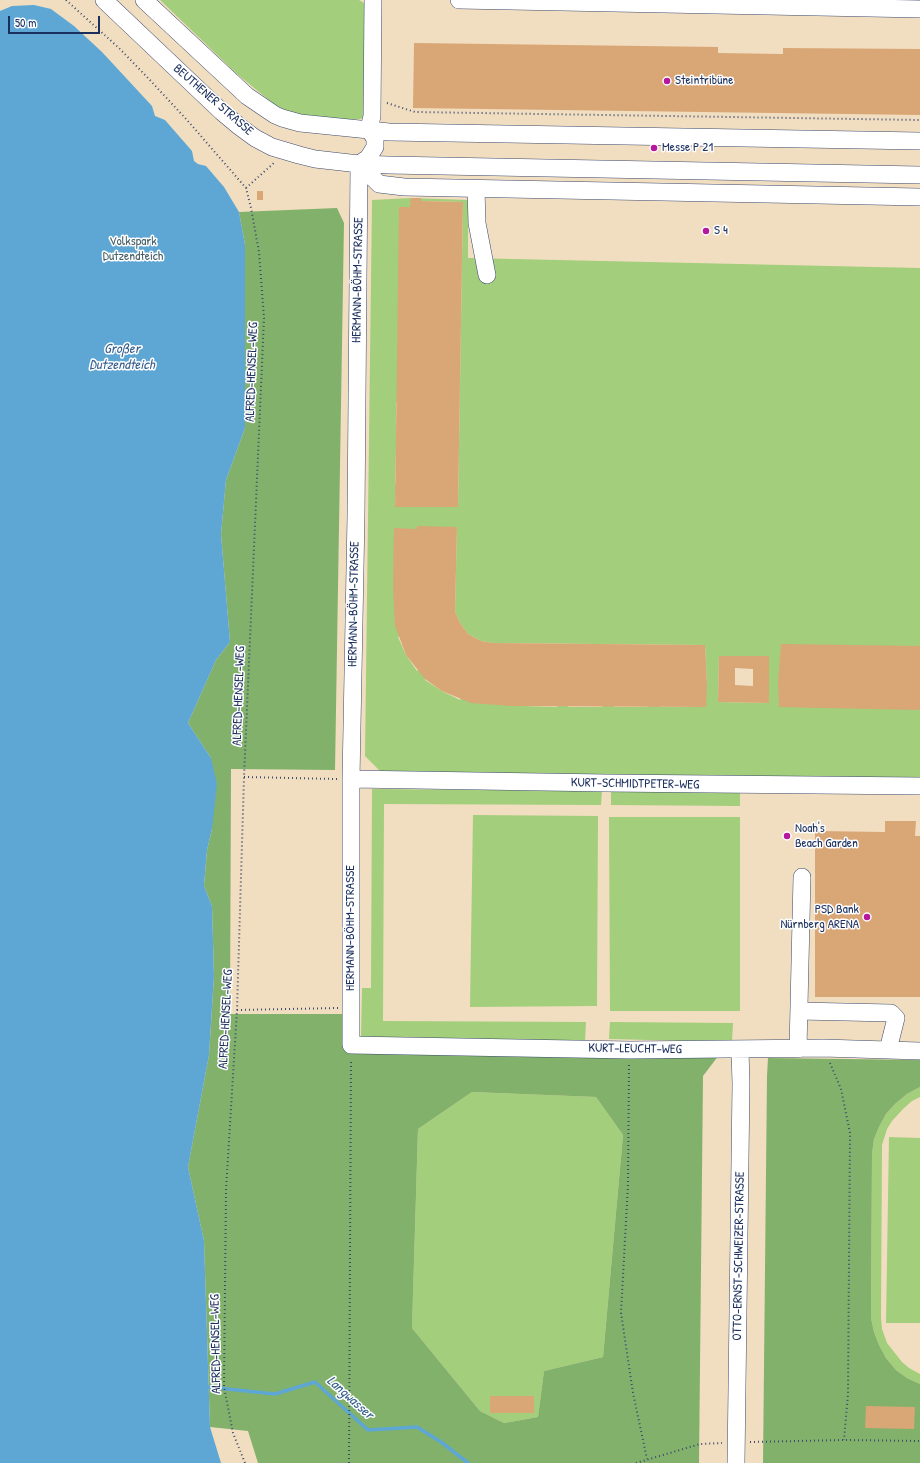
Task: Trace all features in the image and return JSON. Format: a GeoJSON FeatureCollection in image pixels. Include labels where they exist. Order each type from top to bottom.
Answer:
{"type":"FeatureCollection","features":[{"type":"Feature","properties":{"kind":"street","name":"BEUTHENER STRASSE"},"geometry":{"type":"LineString","coordinates":[[104,0],[222,112],[240,127],[263,143],[285,152],[315,159],[359,164],[920,175]]}},
{"type":"Feature","properties":{"kind":"street","name":"BEUTHENER STRASSE"},"geometry":{"type":"LineString","coordinates":[[144,0],[240,90],[255,102],[275,115],[300,123],[389,132],[920,141]]}},
{"type":"Feature","properties":{"kind":"street"},"geometry":{"type":"LineString","coordinates":[[373,0],[372,116],[369,129],[374,136],[375,147],[368,158],[359,164],[379,184],[404,187],[476,189],[920,197]]}},
{"type":"Feature","properties":{"kind":"street"},"geometry":{"type":"LineString","coordinates":[[459,0],[920,9]]}},
{"type":"Feature","properties":{"kind":"street"},"geometry":{"type":"LineString","coordinates":[[146,40],[166,20]]}},
{"type":"Feature","properties":{"kind":"street","name":"HERMANN-BÖHM-STRASSE"},"geometry":{"type":"LineString","coordinates":[[351,1045],[351,779],[356,524],[359,164]]}},
{"type":"Feature","properties":{"kind":"street"},"geometry":{"type":"LineString","coordinates":[[476,189],[477,223],[487,275]]}},
{"type":"Feature","properties":{"kind":"street","name":"KURT-SCHMIDTPETER-WEG"},"geometry":{"type":"LineString","coordinates":[[351,779],[606,784],[920,786]]}},
{"type":"Feature","properties":{"kind":"street"},"geometry":{"type":"LineString","coordinates":[[798,1049],[802,877]]}},
{"type":"Feature","properties":{"kind":"street"},"geometry":{"type":"LineString","coordinates":[[799,1011],[891,1013],[896,1018],[888,1050]]}},
{"type":"Feature","properties":{"kind":"street","name":"KURT-LEUCHT-WEG"},"geometry":{"type":"LineString","coordinates":[[351,1045],[630,1050],[824,1048],[920,1051]]}},
{"type":"Feature","properties":{"kind":"street","name":"OTTO-ERNST-SCHWEIZER-STRASSE"},"geometry":{"type":"LineString","coordinates":[[736,1463],[741,1084],[740,1050]]}},
{"type":"Feature","properties":{"kind":"path","name":"ALFRED-HENSEL-WEG"},"geometry":{"type":"LineString","coordinates":[[66,0],[120,49],[148,78],[246,188],[259,252],[264,318],[244,777],[237,1010],[226,1190],[224,1392],[232,1433],[244,1463]]}},
{"type":"Feature","properties":{"kind":"path"},"geometry":{"type":"LineString","coordinates":[[372,99],[415,112],[920,120]]}},
{"type":"Feature","properties":{"kind":"path"},"geometry":{"type":"LineString","coordinates":[[246,188],[285,152]]}},
{"type":"Feature","properties":{"kind":"path"},"geometry":{"type":"LineString","coordinates":[[244,777],[351,779]]}},
{"type":"Feature","properties":{"kind":"path"},"geometry":{"type":"LineString","coordinates":[[237,1010],[351,1008]]}},
{"type":"Feature","properties":{"kind":"path"},"geometry":{"type":"LineString","coordinates":[[349,1463],[348,1404],[351,1045]]}},
{"type":"Feature","properties":{"kind":"path"},"geometry":{"type":"LineString","coordinates":[[824,1048],[841,1089],[850,1133],[848,1394],[844,1440]]}},
{"type":"Feature","properties":{"kind":"path"},"geometry":{"type":"LineString","coordinates":[[630,1050],[628,1184],[621,1313],[633,1393],[647,1459]]}},
{"type":"Feature","properties":{"kind":"path"},"geometry":{"type":"LineString","coordinates":[[636,1463],[700,1444],[844,1440],[920,1441]]}},
{"type":"Feature","properties":{"kind":"green space"},"geometry":{"type":"Polygon","coordinates":[[[160,0],[359,0],[369,6],[367,112],[361,119],[339,120],[299,117],[275,105],[237,74],[160,0]]]}},
{"type":"Feature","properties":{"kind":"green space"},"geometry":{"type":"Polygon","coordinates":[[[411,198],[468,200],[468,258],[920,268],[920,778],[382,773],[365,756],[372,200],[411,198]],[[422,201],[397,357],[397,391],[419,403],[396,403],[396,437],[418,449],[396,449],[395,483],[418,495],[395,495],[395,506],[458,507],[463,202],[422,201]],[[457,527],[417,540],[420,631],[398,637],[406,655],[417,671],[434,656],[425,680],[442,691],[460,700],[467,678],[523,683],[522,706],[557,707],[558,684],[569,684],[568,707],[602,707],[615,684],[614,707],[648,707],[661,684],[660,707],[695,707],[707,684],[705,645],[493,643],[481,641],[468,634],[460,623],[455,612],[457,527]],[[719,656],[718,702],[769,703],[769,656],[719,656]]]}},
{"type":"Feature","properties":{"kind":"green space"},"geometry":{"type":"Polygon","coordinates":[[[337,208],[344,223],[335,770],[231,769],[230,1014],[347,1014],[346,1048],[719,1055],[703,1076],[699,1463],[258,1463],[248,1431],[210,1427],[204,1241],[188,1167],[209,1055],[214,976],[212,906],[204,886],[207,850],[212,829],[211,758],[188,723],[216,660],[230,642],[221,534],[226,480],[245,428],[245,245],[239,212],[337,208]],[[472,1092],[418,1129],[412,1328],[480,1411],[504,1423],[538,1417],[544,1371],[603,1357],[623,1135],[596,1097],[472,1092]]]}},
{"type":"Feature","properties":{"kind":"green space"},"geometry":{"type":"Polygon","coordinates":[[[372,789],[602,791],[601,805],[384,804],[383,1021],[586,1022],[585,1041],[361,1038],[362,988],[371,988],[372,789]]]}},
{"type":"Feature","properties":{"kind":"green space"},"geometry":{"type":"Polygon","coordinates":[[[611,792],[740,792],[740,806],[611,805],[611,792]]]}},
{"type":"Feature","properties":{"kind":"green space"},"geometry":{"type":"Polygon","coordinates":[[[473,815],[598,816],[597,1006],[470,1007],[473,815]]]}},
{"type":"Feature","properties":{"kind":"green space"},"geometry":{"type":"Polygon","coordinates":[[[609,817],[740,817],[740,1011],[610,1011],[609,817]]]}},
{"type":"Feature","properties":{"kind":"green space"},"geometry":{"type":"Polygon","coordinates":[[[610,1022],[733,1023],[732,1042],[609,1039],[610,1022]]]}},
{"type":"Feature","properties":{"kind":"green space"},"geometry":{"type":"Polygon","coordinates":[[[768,1058],[920,1060],[920,1087],[907,1094],[886,1114],[874,1139],[872,1154],[871,1318],[874,1332],[886,1358],[896,1370],[907,1378],[920,1384],[920,1463],[763,1463],[768,1058]]]}},
{"type":"Feature","properties":{"kind":"green space"},"geometry":{"type":"Polygon","coordinates":[[[920,1087],[920,1097],[912,1101],[892,1121],[887,1129],[882,1145],[881,1317],[882,1329],[887,1343],[902,1362],[920,1374],[920,1384],[907,1378],[896,1370],[886,1358],[874,1332],[871,1318],[872,1154],[874,1139],[886,1114],[907,1094],[920,1087]]]}},
{"type":"Feature","properties":{"kind":"green space"},"geometry":{"type":"Polygon","coordinates":[[[472,1092],[596,1097],[623,1135],[603,1357],[544,1371],[538,1417],[504,1423],[480,1411],[412,1328],[418,1129],[472,1092]]]}},
{"type":"Feature","properties":{"kind":"green space"},"geometry":{"type":"Polygon","coordinates":[[[889,1137],[920,1138],[920,1323],[886,1323],[889,1137]]]}},
{"type":"Feature","properties":{"kind":"water","name":"Großer Dutzendteich"},"geometry":{"type":"Polygon","coordinates":[[[34,5],[51,9],[74,26],[102,52],[152,106],[155,116],[165,120],[192,151],[194,161],[198,164],[206,166],[224,187],[239,212],[245,245],[245,428],[226,480],[221,534],[230,642],[216,660],[188,723],[211,758],[217,784],[212,829],[207,850],[204,886],[212,906],[214,976],[209,1055],[188,1167],[204,1241],[210,1427],[221,1463],[0,1463],[0,11],[12,6],[34,5]]]}},
{"type":"Feature","properties":{"kind":"building","name":"Steintribüne"},"geometry":{"type":"Polygon","coordinates":[[[414,43],[718,47],[718,53],[783,54],[783,48],[920,49],[920,115],[413,108],[414,43]]]}},
{"type":"Feature","properties":{"kind":"building"},"geometry":{"type":"Polygon","coordinates":[[[257,191],[263,191],[263,200],[257,200],[257,191]]]}},
{"type":"Feature","properties":{"kind":"building"},"geometry":{"type":"Polygon","coordinates":[[[411,198],[421,198],[421,201],[463,202],[458,507],[395,507],[399,207],[410,207],[411,198]]]}},
{"type":"Feature","properties":{"kind":"building"},"geometry":{"type":"Polygon","coordinates":[[[417,526],[457,527],[455,612],[460,623],[468,634],[481,641],[493,643],[705,645],[707,684],[706,707],[511,706],[471,703],[442,691],[425,679],[406,655],[395,626],[393,586],[394,528],[417,529],[417,526]]]}},
{"type":"Feature","properties":{"kind":"building"},"geometry":{"type":"Polygon","coordinates":[[[781,644],[920,646],[920,710],[779,707],[778,684],[781,644]]]}},
{"type":"Feature","properties":{"kind":"building"},"geometry":{"type":"Polygon","coordinates":[[[719,656],[769,656],[769,703],[718,702],[719,656]],[[735,668],[735,685],[753,686],[753,669],[735,668]]]}},
{"type":"Feature","properties":{"kind":"building","name":"PSD Bank Nürnberg ARENA"},"geometry":{"type":"Polygon","coordinates":[[[885,821],[916,821],[915,836],[920,836],[920,997],[815,997],[815,831],[885,832],[885,821]]]}},
{"type":"Feature","properties":{"kind":"building"},"geometry":{"type":"Polygon","coordinates":[[[490,1396],[534,1396],[534,1413],[490,1413],[490,1396]]]}},
{"type":"Feature","properties":{"kind":"building"},"geometry":{"type":"Polygon","coordinates":[[[866,1406],[915,1407],[914,1429],[865,1428],[866,1406]]]}},
{"type":"Feature","properties":{"kind":"waterway","name":"Langwasser"},"geometry":{"type":"LineString","coordinates":[[208,1387],[275,1394],[315,1382],[368,1430],[417,1427],[441,1442],[468,1463]]}},
{"type":"Feature","properties":{"kind":"place","name":"Steintribüne"},"geometry":{"type":"Point","coordinates":[667,81]}},
{"type":"Feature","properties":{"kind":"place","name":"Messe P 21"},"geometry":{"type":"Point","coordinates":[654,148]}},
{"type":"Feature","properties":{"kind":"place","name":"S 4"},"geometry":{"type":"Point","coordinates":[706,231]}},
{"type":"Feature","properties":{"kind":"place","name":"Noah's Beach Garden"},"geometry":{"type":"Point","coordinates":[787,836]}},
{"type":"Feature","properties":{"kind":"place","name":"PSD Bank Nürnberg ARENA"},"geometry":{"type":"Point","coordinates":[867,917]}},
{"type":"Feature","properties":{"kind":"park label","name":"Volkspark Dutzendteich"},"geometry":{"type":"Point","coordinates":[133,250]}}]}
